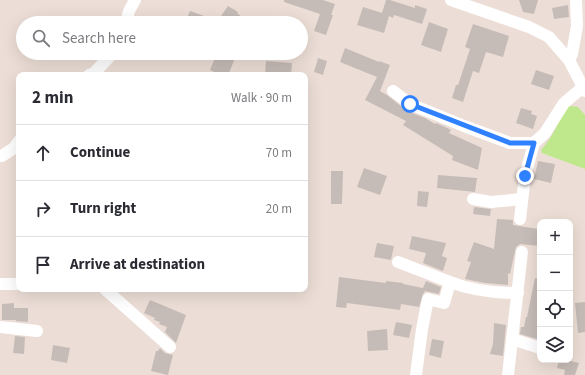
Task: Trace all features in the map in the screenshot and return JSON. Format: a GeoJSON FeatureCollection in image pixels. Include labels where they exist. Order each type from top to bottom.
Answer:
{"type":"FeatureCollection","features":[{"type":"Feature","properties":{"kind":"street"},"geometry":{"type":"LineString","coordinates":[[128,16],[129,10],[135,0]]}},
{"type":"Feature","properties":{"kind":"street"},"geometry":{"type":"LineString","coordinates":[[452,0],[529,27],[549,37],[569,60],[584,89],[564,103],[545,133],[534,143],[525,176],[520,220]]}},
{"type":"Feature","properties":{"kind":"street"},"geometry":{"type":"LineString","coordinates":[[569,60],[581,24],[576,0]]}},
{"type":"Feature","properties":{"kind":"street"},"geometry":{"type":"LineString","coordinates":[[95,72],[106,60]]}},
{"type":"Feature","properties":{"kind":"street"},"geometry":{"type":"LineString","coordinates":[[393,91],[410,104],[510,143],[534,143]]}},
{"type":"Feature","properties":{"kind":"street"},"geometry":{"type":"LineString","coordinates":[[0,156],[14,148],[16,145]]}},
{"type":"Feature","properties":{"kind":"street"},"geometry":{"type":"LineString","coordinates":[[473,199],[491,202],[522,199]]}},
{"type":"Feature","properties":{"kind":"street"},"geometry":{"type":"LineString","coordinates":[[508,375],[522,252]]}},
{"type":"Feature","properties":{"kind":"street"},"geometry":{"type":"LineString","coordinates":[[398,262],[465,288],[480,291],[518,293]]}},
{"type":"Feature","properties":{"kind":"street"},"geometry":{"type":"LineString","coordinates":[[416,375],[422,329],[428,299],[444,303],[450,282]]}},
{"type":"Feature","properties":{"kind":"street"},"geometry":{"type":"LineString","coordinates":[[0,284],[16,284]]}},
{"type":"Feature","properties":{"kind":"street"},"geometry":{"type":"LineString","coordinates":[[108,292],[170,347]]}},
{"type":"Feature","properties":{"kind":"street"},"geometry":{"type":"LineString","coordinates":[[0,327],[37,332]]}},
{"type":"Feature","properties":{"kind":"street"},"geometry":{"type":"LineString","coordinates":[[512,339],[537,347]]}},
{"type":"Feature","properties":{"kind":"green space"},"geometry":{"type":"Polygon","coordinates":[[[572,106],[578,107],[585,115],[585,169],[542,153],[541,150],[553,134],[565,109],[572,106]]]}},
{"type":"Feature","properties":{"kind":"building"},"geometry":{"type":"Polygon","coordinates":[[[284,0],[323,0],[335,4],[326,35],[314,31],[320,14],[284,2],[284,0]]]}},
{"type":"Feature","properties":{"kind":"building"},"geometry":{"type":"Polygon","coordinates":[[[386,0],[415,8],[415,5],[427,9],[422,24],[394,15],[393,18],[389,16],[384,33],[357,25],[363,7],[382,13],[386,0]]]}},
{"type":"Feature","properties":{"kind":"building"},"geometry":{"type":"Polygon","coordinates":[[[519,0],[538,0],[534,14],[523,12],[519,0]]]}},
{"type":"Feature","properties":{"kind":"building"},"geometry":{"type":"Polygon","coordinates":[[[568,5],[569,17],[554,19],[552,8],[568,5]]]}},
{"type":"Feature","properties":{"kind":"building"},"geometry":{"type":"Polygon","coordinates":[[[228,6],[238,12],[237,13],[241,16],[221,16],[228,6]]]}},
{"type":"Feature","properties":{"kind":"building"},"geometry":{"type":"Polygon","coordinates":[[[190,11],[204,16],[188,16],[190,11]]]}},
{"type":"Feature","properties":{"kind":"building"},"geometry":{"type":"Polygon","coordinates":[[[429,22],[448,29],[441,52],[421,45],[429,22]]]}},
{"type":"Feature","properties":{"kind":"building"},"geometry":{"type":"Polygon","coordinates":[[[473,24],[509,36],[503,57],[486,52],[479,73],[473,71],[463,102],[452,98],[470,49],[465,47],[473,24]]]}},
{"type":"Feature","properties":{"kind":"building"},"geometry":{"type":"Polygon","coordinates":[[[345,48],[390,65],[380,91],[407,111],[425,118],[435,124],[436,123],[443,126],[451,130],[449,133],[482,148],[478,170],[452,160],[453,156],[403,125],[406,121],[365,100],[377,77],[340,62],[345,48]]]}},
{"type":"Feature","properties":{"kind":"building"},"geometry":{"type":"Polygon","coordinates":[[[318,58],[327,61],[323,75],[314,72],[318,58]]]}},
{"type":"Feature","properties":{"kind":"building"},"geometry":{"type":"Polygon","coordinates":[[[214,60],[234,60],[229,72],[214,72],[210,70],[214,60]]]}},
{"type":"Feature","properties":{"kind":"building"},"geometry":{"type":"Polygon","coordinates":[[[266,61],[292,63],[291,72],[265,72],[266,61]]]}},
{"type":"Feature","properties":{"kind":"building"},"geometry":{"type":"Polygon","coordinates":[[[536,70],[554,76],[549,90],[531,84],[536,70]]]}},
{"type":"Feature","properties":{"kind":"building"},"geometry":{"type":"Polygon","coordinates":[[[521,108],[532,111],[531,114],[537,116],[533,129],[516,123],[521,108]]]}},
{"type":"Feature","properties":{"kind":"building"},"geometry":{"type":"Polygon","coordinates":[[[538,161],[555,164],[551,183],[534,179],[538,161]]]}},
{"type":"Feature","properties":{"kind":"building"},"geometry":{"type":"Polygon","coordinates":[[[364,168],[387,176],[380,195],[357,187],[364,168]]]}},
{"type":"Feature","properties":{"kind":"building"},"geometry":{"type":"Polygon","coordinates":[[[331,171],[343,171],[342,204],[331,204],[331,171]]]}},
{"type":"Feature","properties":{"kind":"building"},"geometry":{"type":"Polygon","coordinates":[[[438,175],[477,178],[475,192],[437,188],[438,175]]]}},
{"type":"Feature","properties":{"kind":"building"},"geometry":{"type":"Polygon","coordinates":[[[418,191],[429,192],[427,207],[417,206],[418,191]]]}},
{"type":"Feature","properties":{"kind":"building"},"geometry":{"type":"Polygon","coordinates":[[[474,207],[491,209],[490,216],[473,214],[474,207]]]}},
{"type":"Feature","properties":{"kind":"building"},"geometry":{"type":"Polygon","coordinates":[[[497,219],[513,220],[513,225],[537,229],[537,246],[520,244],[516,247],[510,274],[508,273],[508,285],[465,279],[471,262],[467,261],[474,242],[494,249],[497,219]]]}},
{"type":"Feature","properties":{"kind":"building"},"geometry":{"type":"Polygon","coordinates":[[[412,236],[446,243],[442,256],[447,258],[443,271],[423,263],[426,253],[409,249],[412,236]]]}},
{"type":"Feature","properties":{"kind":"building"},"geometry":{"type":"Polygon","coordinates":[[[377,243],[394,246],[391,260],[374,257],[377,243]]]}},
{"type":"Feature","properties":{"kind":"building"},"geometry":{"type":"Polygon","coordinates":[[[339,277],[386,283],[386,281],[403,283],[423,288],[426,281],[441,287],[439,294],[425,291],[419,307],[401,304],[400,310],[347,303],[346,308],[336,307],[339,277]]]}},
{"type":"Feature","properties":{"kind":"building"},"geometry":{"type":"Polygon","coordinates":[[[535,278],[537,278],[537,339],[520,334],[521,327],[524,327],[535,278]]]}},
{"type":"Feature","properties":{"kind":"building"},"geometry":{"type":"Polygon","coordinates":[[[150,300],[186,315],[176,343],[165,332],[167,327],[159,324],[160,322],[154,320],[155,318],[144,313],[150,300]]]}},
{"type":"Feature","properties":{"kind":"building"},"geometry":{"type":"Polygon","coordinates":[[[585,302],[585,332],[578,333],[575,303],[585,302]]]}},
{"type":"Feature","properties":{"kind":"building"},"geometry":{"type":"Polygon","coordinates":[[[14,303],[14,308],[28,308],[27,322],[2,320],[2,304],[14,303]]]}},
{"type":"Feature","properties":{"kind":"building"},"geometry":{"type":"Polygon","coordinates":[[[396,322],[412,325],[409,338],[393,335],[396,322]]]}},
{"type":"Feature","properties":{"kind":"building"},"geometry":{"type":"Polygon","coordinates":[[[494,323],[506,325],[503,356],[490,354],[493,344],[494,323]]]}},
{"type":"Feature","properties":{"kind":"building"},"geometry":{"type":"Polygon","coordinates":[[[387,329],[388,350],[368,351],[367,331],[387,329]]]}},
{"type":"Feature","properties":{"kind":"building"},"geometry":{"type":"Polygon","coordinates":[[[15,336],[25,337],[24,354],[13,353],[15,336]]]}},
{"type":"Feature","properties":{"kind":"building"},"geometry":{"type":"Polygon","coordinates":[[[432,339],[444,341],[441,358],[429,355],[432,339]]]}},
{"type":"Feature","properties":{"kind":"building"},"geometry":{"type":"Polygon","coordinates":[[[53,345],[70,348],[67,363],[51,360],[53,345]]]}},
{"type":"Feature","properties":{"kind":"building"},"geometry":{"type":"Polygon","coordinates":[[[160,348],[165,353],[173,355],[168,375],[151,371],[156,351],[160,348]]]}},
{"type":"Feature","properties":{"kind":"building"},"geometry":{"type":"Polygon","coordinates":[[[573,362],[579,363],[575,375],[564,375],[565,370],[557,368],[558,363],[573,363],[573,362]]]}},
{"type":"Feature","properties":{"kind":"route"},"geometry":{"type":"LineString","coordinates":[[410,104],[510,143],[534,143],[525,176]]}}]}
